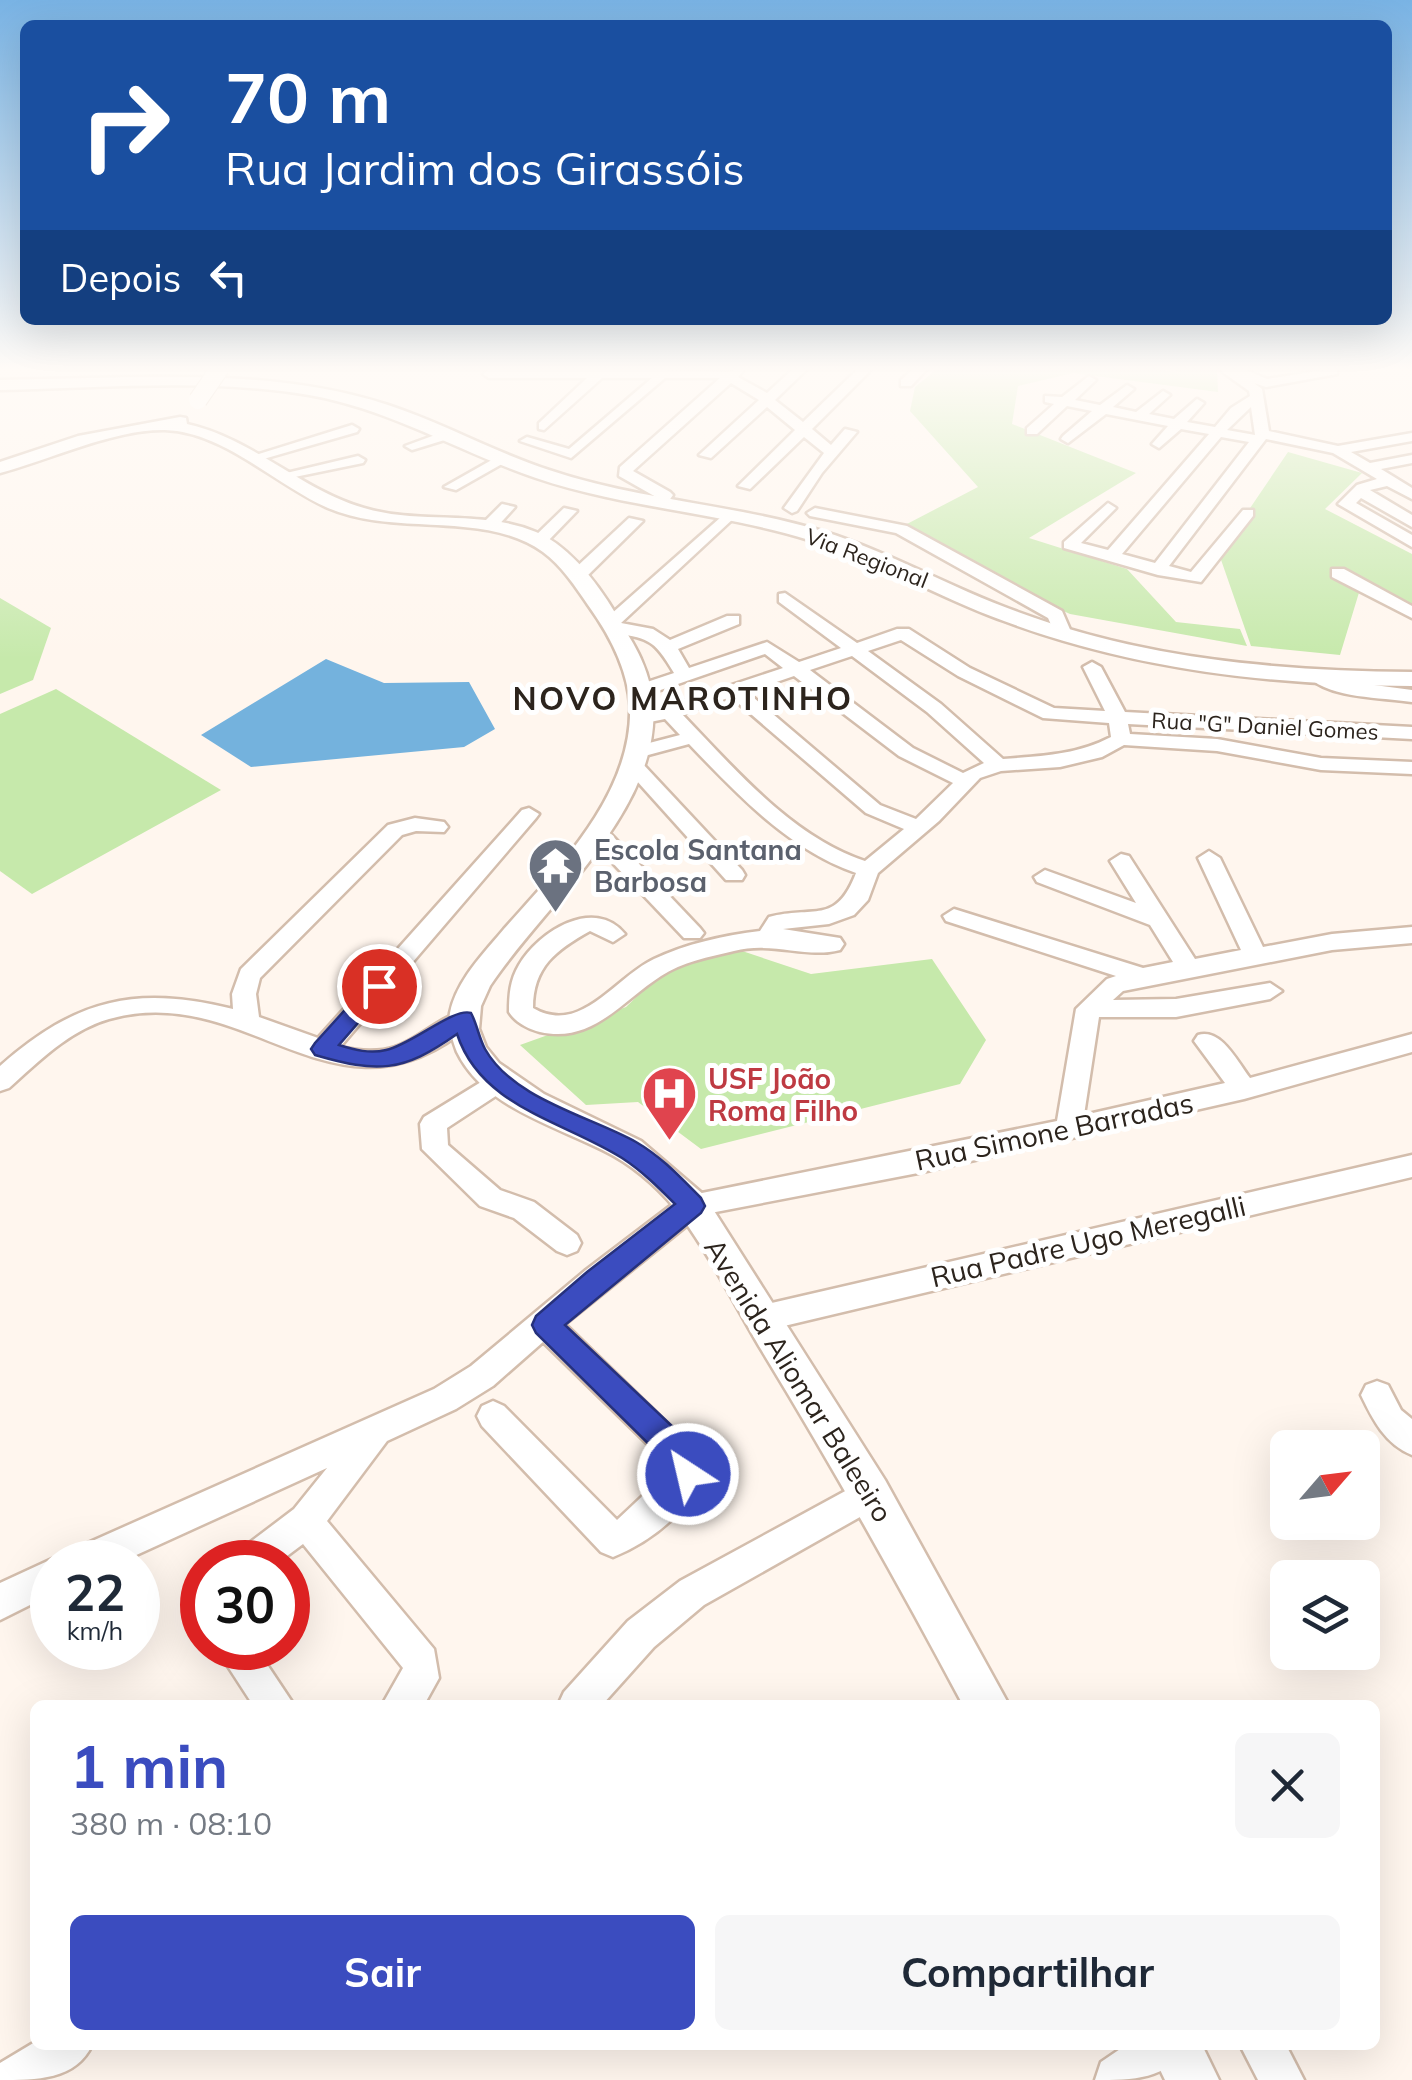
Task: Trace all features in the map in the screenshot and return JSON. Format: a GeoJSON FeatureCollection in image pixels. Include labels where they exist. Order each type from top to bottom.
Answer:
{"type":"FeatureCollection","features":[{"type":"Feature","properties":{"kind":"main road"},"geometry":{"type":"LineString","coordinates":[[266,465],[334,504],[368,515],[489,526],[539,540],[577,576],[633,660],[645,728],[598,833],[487,968],[463,1018]]}},
{"type":"Feature","properties":{"kind":"main road","name":"Via Regional"},"geometry":{"type":"LineString","coordinates":[[517,465],[568,482],[730,515],[844,544],[983,606],[1063,634],[1174,660],[1318,677],[1412,679]]}},
{"type":"Feature","properties":{"kind":"main road","name":"Avenida Aliomar Baleeiro"},"geometry":{"type":"LineString","coordinates":[[463,1018],[475,1053],[499,1081],[629,1150],[657,1169],[692,1206],[871,1493],[984,1700]]}},
{"type":"Feature","properties":{"kind":"main road"},"geometry":{"type":"LineString","coordinates":[[1177,2050],[1193,2080]]}},
{"type":"Feature","properties":{"kind":"street"},"geometry":{"type":"LineString","coordinates":[[284,475],[333,465]]}},
{"type":"Feature","properties":{"kind":"street"},"geometry":{"type":"LineString","coordinates":[[451,487],[492,465]]}},
{"type":"Feature","properties":{"kind":"street"},"geometry":{"type":"LineString","coordinates":[[630,465],[625,470],[626,476],[665,495],[661,502]]}},
{"type":"Feature","properties":{"kind":"street"},"geometry":{"type":"LineString","coordinates":[[744,486],[766,465]]}},
{"type":"Feature","properties":{"kind":"street"},"geometry":{"type":"LineString","coordinates":[[792,508],[823,465]]}},
{"type":"Feature","properties":{"kind":"street"},"geometry":{"type":"LineString","coordinates":[[1110,558],[1189,465]]}},
{"type":"Feature","properties":{"kind":"street"},"geometry":{"type":"LineString","coordinates":[[1158,570],[1239,465]]}},
{"type":"Feature","properties":{"kind":"street"},"geometry":{"type":"LineString","coordinates":[[1361,465],[1412,494]]}},
{"type":"Feature","properties":{"kind":"street"},"geometry":{"type":"LineString","coordinates":[[1366,468],[1381,465]]}},
{"type":"Feature","properties":{"kind":"street"},"geometry":{"type":"LineString","coordinates":[[1412,481],[1366,486],[1346,504],[1412,542]]}},
{"type":"Feature","properties":{"kind":"street"},"geometry":{"type":"LineString","coordinates":[[1358,494],[1412,526]]}},
{"type":"Feature","properties":{"kind":"street"},"geometry":{"type":"LineString","coordinates":[[489,526],[506,507]]}},
{"type":"Feature","properties":{"kind":"street"},"geometry":{"type":"LineString","coordinates":[[1108,508],[1070,544],[1193,578],[1248,513]]}},
{"type":"Feature","properties":{"kind":"street"},"geometry":{"type":"LineString","coordinates":[[539,540],[569,511]]}},
{"type":"Feature","properties":{"kind":"street"},"geometry":{"type":"LineString","coordinates":[[815,513],[876,522],[924,540],[1050,611],[1062,624],[1063,634]]}},
{"type":"Feature","properties":{"kind":"street"},"geometry":{"type":"LineString","coordinates":[[613,625],[730,515]]}},
{"type":"Feature","properties":{"kind":"street"},"geometry":{"type":"LineString","coordinates":[[577,576],[635,520]]}},
{"type":"Feature","properties":{"kind":"street"},"geometry":{"type":"LineString","coordinates":[[1338,573],[1412,614]]}},
{"type":"Feature","properties":{"kind":"street"},"geometry":{"type":"LineString","coordinates":[[784,598],[934,708],[998,764]]}},
{"type":"Feature","properties":{"kind":"street"},"geometry":{"type":"LineString","coordinates":[[668,647],[733,620]]}},
{"type":"Feature","properties":{"kind":"street"},"geometry":{"type":"LineString","coordinates":[[613,625],[634,627],[668,647],[684,674]]}},
{"type":"Feature","properties":{"kind":"street"},"geometry":{"type":"LineString","coordinates":[[645,728],[734,690],[902,633],[971,676],[1042,712],[1078,714],[1120,729],[1322,764],[1412,768]]}},
{"type":"Feature","properties":{"kind":"street"},"geometry":{"type":"LineString","coordinates":[[645,728],[684,674],[770,648],[906,752],[964,781]]}},
{"type":"Feature","properties":{"kind":"street"},"geometry":{"type":"LineString","coordinates":[[1092,667],[1120,729]]}},
{"type":"Feature","properties":{"kind":"street"},"geometry":{"type":"LineString","coordinates":[[1318,677],[1340,686],[1412,696]]}},
{"type":"Feature","properties":{"kind":"street"},"geometry":{"type":"LineString","coordinates":[[734,690],[873,809],[919,828]]}},
{"type":"Feature","properties":{"kind":"street"},"geometry":{"type":"LineString","coordinates":[[645,728],[693,737],[791,828],[827,853],[868,870]]}},
{"type":"Feature","properties":{"kind":"street"},"geometry":{"type":"LineString","coordinates":[[645,728],[693,737]]}},
{"type":"Feature","properties":{"kind":"street"},"geometry":{"type":"LineString","coordinates":[[645,728],[734,875]]}},
{"type":"Feature","properties":{"kind":"street"},"geometry":{"type":"LineString","coordinates":[[614,934],[592,923],[585,924],[536,952],[520,995],[521,1012],[547,1025],[560,1026],[604,1012],[657,968],[846,910],[857,900],[868,870],[919,828],[964,781],[998,764],[1060,761],[1095,753],[1120,729]]}},
{"type":"Feature","properties":{"kind":"street","name":"Rua \"G\" Daniel Gomes"},"geometry":{"type":"LineString","coordinates":[[1120,729],[1412,733]]}},
{"type":"Feature","properties":{"kind":"street"},"geometry":{"type":"LineString","coordinates":[[323,1049],[529,814]]}},
{"type":"Feature","properties":{"kind":"street"},"geometry":{"type":"LineString","coordinates":[[248,1022],[244,994],[249,976],[395,830],[415,824],[437,827]]}},
{"type":"Feature","properties":{"kind":"street"},"geometry":{"type":"LineString","coordinates":[[598,833],[692,934]]}},
{"type":"Feature","properties":{"kind":"street"},"geometry":{"type":"LineString","coordinates":[[1209,858],[1255,955]]}},
{"type":"Feature","properties":{"kind":"street"},"geometry":{"type":"LineString","coordinates":[[1121,861],[1188,967]]}},
{"type":"Feature","properties":{"kind":"street"},"geometry":{"type":"LineString","coordinates":[[1044,877],[1156,919]]}},
{"type":"Feature","properties":{"kind":"street"},"geometry":{"type":"LineString","coordinates":[[954,916],[1142,976]]}},
{"type":"Feature","properties":{"kind":"street"},"geometry":{"type":"LineString","coordinates":[[778,930],[801,945],[832,944]]}},
{"type":"Feature","properties":{"kind":"street"},"geometry":{"type":"LineString","coordinates":[[1069,1127],[1088,1009],[1115,986],[1142,976],[1255,955],[1332,942],[1412,935]]}},
{"type":"Feature","properties":{"kind":"street"},"geometry":{"type":"LineString","coordinates":[[1088,1009],[1176,1008],[1270,991]]}},
{"type":"Feature","properties":{"kind":"street"},"geometry":{"type":"LineString","coordinates":[[0,1081],[54,1033],[104,1010],[174,1003],[248,1022],[364,1060],[386,1060],[424,1046],[463,1018]]}},
{"type":"Feature","properties":{"kind":"street"},"geometry":{"type":"LineString","coordinates":[[1207,1041],[1244,1089]]}},
{"type":"Feature","properties":{"kind":"street","name":"Rua Simone Barradas"},"geometry":{"type":"LineString","coordinates":[[692,1206],[918,1162],[1407,1054]]}},
{"type":"Feature","properties":{"kind":"street"},"geometry":{"type":"LineString","coordinates":[[499,1081],[433,1124],[435,1149],[490,1198],[524,1210],[567,1243]]}},
{"type":"Feature","properties":{"kind":"street","name":"Rua Padre Ugo Meregalli"},"geometry":{"type":"LineString","coordinates":[[763,1318],[1412,1166]]}},
{"type":"Feature","properties":{"kind":"street"},"geometry":{"type":"LineString","coordinates":[[134,1540],[374,1434],[482,1376],[692,1206]]}},
{"type":"Feature","properties":{"kind":"street"},"geometry":{"type":"LineString","coordinates":[[492,1416],[613,1540],[629,1534],[684,1482],[687,1465],[681,1455],[546,1325]]}},
{"type":"Feature","properties":{"kind":"street"},"geometry":{"type":"LineString","coordinates":[[1377,1396],[1390,1420],[1412,1440]]}},
{"type":"Feature","properties":{"kind":"street"},"geometry":{"type":"LineString","coordinates":[[281,1540],[306,1521],[374,1434]]}},
{"type":"Feature","properties":{"kind":"street"},"geometry":{"type":"LineString","coordinates":[[582,1700],[641,1634],[692,1593],[871,1493]]}},
{"type":"Feature","properties":{"kind":"street"},"geometry":{"type":"LineString","coordinates":[[306,1521],[421,1662],[417,1687],[406,1700]]}},
{"type":"Feature","properties":{"kind":"street"},"geometry":{"type":"LineString","coordinates":[[0,1602],[30,1587]]}},
{"type":"Feature","properties":{"kind":"street"},"geometry":{"type":"LineString","coordinates":[[250,1670],[271,1700]]}},
{"type":"Feature","properties":{"kind":"street"},"geometry":{"type":"LineString","coordinates":[[13,2080],[62,2050]]}},
{"type":"Feature","properties":{"kind":"street"},"geometry":{"type":"LineString","coordinates":[[1116,2077],[1156,2050]]}},
{"type":"Feature","properties":{"kind":"street"},"geometry":{"type":"LineString","coordinates":[[1265,2050],[1282,2080]]}},
{"type":"Feature","properties":{"kind":"green space"},"geometry":{"type":"Polygon","coordinates":[[[958,465],[1116,465],[1136,473],[1029,538],[1127,569],[1176,622],[1240,629],[1247,646],[1070,614],[972,569],[905,525],[978,487],[958,465]]]}},
{"type":"Feature","properties":{"kind":"green space"},"geometry":{"type":"Polygon","coordinates":[[[1279,465],[1334,465],[1362,473],[1325,509],[1412,554],[1412,609],[1361,586],[1340,655],[1251,646],[1219,554],[1279,465]]]}},
{"type":"Feature","properties":{"kind":"green space"},"geometry":{"type":"Polygon","coordinates":[[[0,598],[51,628],[33,680],[0,694],[0,598]]]}},
{"type":"Feature","properties":{"kind":"green space"},"geometry":{"type":"Polygon","coordinates":[[[56,689],[221,790],[32,894],[0,871],[0,714],[56,689]]]}},
{"type":"Feature","properties":{"kind":"green space"},"geometry":{"type":"Polygon","coordinates":[[[721,944],[811,974],[932,959],[986,1040],[960,1084],[701,1149],[638,1102],[586,1105],[520,1045],[626,1007],[678,957],[721,944]]]}},
{"type":"Feature","properties":{"kind":"water"},"geometry":{"type":"Polygon","coordinates":[[[326,659],[384,683],[469,682],[495,729],[464,747],[251,767],[201,735],[326,659]]]}},
{"type":"Feature","properties":{"kind":"place","name":"Escola Santana Barbosa"},"geometry":{"type":"Point","coordinates":[555,914]}},
{"type":"Feature","properties":{"kind":"place","name":"USF João Roma Filho"},"geometry":{"type":"Point","coordinates":[669,1143]}},
{"type":"Feature","properties":{"kind":"district","name":"NOVO MAROTINHO"},"geometry":{"type":"Point","coordinates":[683,698]}},
{"type":"Feature","properties":{"kind":"route"},"geometry":{"type":"LineString","coordinates":[[379,986],[323,1049],[364,1060],[386,1060],[424,1046],[463,1018],[468,1042],[499,1081],[629,1150],[657,1169],[692,1206],[596,1280],[546,1325],[681,1455],[688,1474]]}}]}
